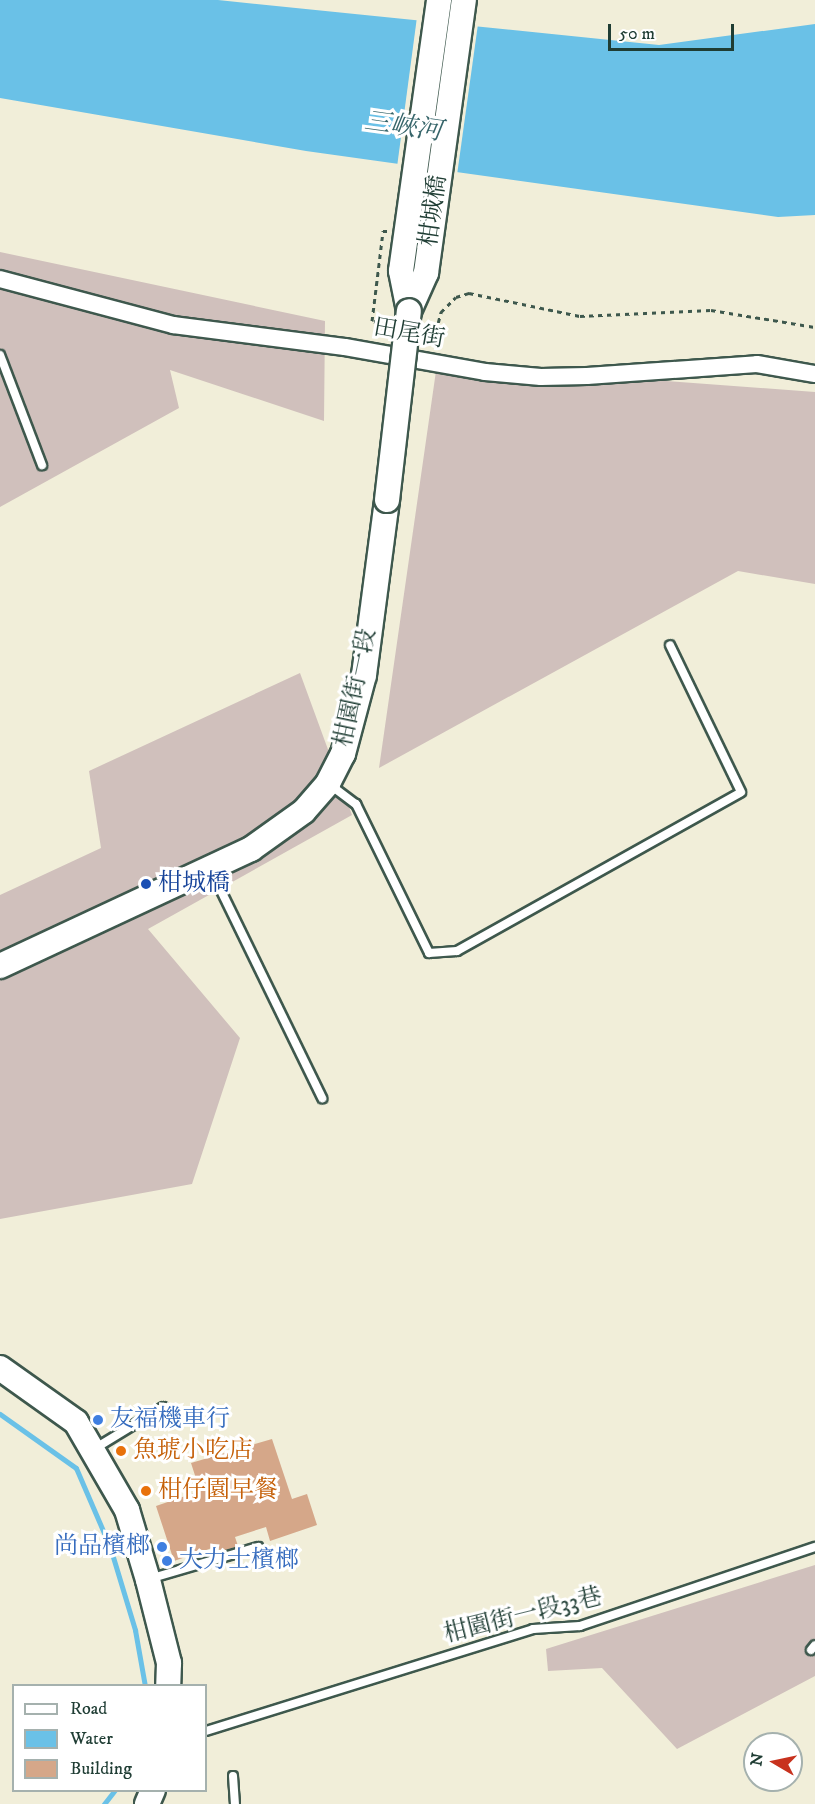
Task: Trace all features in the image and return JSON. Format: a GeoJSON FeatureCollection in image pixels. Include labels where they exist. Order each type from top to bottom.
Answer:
{"type":"FeatureCollection","features":[{"type":"Feature","properties":{"kind":"street","name":"柑城橋"},"geometry":{"type":"LineString","coordinates":[[387,500],[401,317],[401,271],[439,0]]}},
{"type":"Feature","properties":{"kind":"street","name":"柑城橋"},"geometry":{"type":"LineString","coordinates":[[401,317],[426,273],[464,0]]}},
{"type":"Feature","properties":{"kind":"street","name":"田尾街"},"geometry":{"type":"LineString","coordinates":[[0,279],[173,325],[345,347],[485,372],[552,377],[757,364],[815,374]]}},
{"type":"Feature","properties":{"kind":"street","name":"柑園街一段"},"geometry":{"type":"LineString","coordinates":[[0,966],[211,870],[272,835],[303,811],[328,783],[343,754],[364,675],[387,500]]}},
{"type":"Feature","properties":{"kind":"street"},"geometry":{"type":"LineString","coordinates":[[4,1374],[76,1422],[94,1449],[127,1510],[169,1663],[168,1684]]}},
{"type":"Feature","properties":{"kind":"lane"},"geometry":{"type":"LineString","coordinates":[[0,355],[42,465]]}},
{"type":"Feature","properties":{"kind":"lane"},"geometry":{"type":"LineString","coordinates":[[328,783],[356,804],[429,953],[457,951],[741,792],[670,645]]}},
{"type":"Feature","properties":{"kind":"lane"},"geometry":{"type":"LineString","coordinates":[[211,870],[322,1098]]}},
{"type":"Feature","properties":{"kind":"lane"},"geometry":{"type":"LineString","coordinates":[[94,1449],[163,1407]]}},
{"type":"Feature","properties":{"kind":"lane","name":"柑園街一段33巷"},"geometry":{"type":"LineString","coordinates":[[207,1731],[533,1629],[580,1626],[815,1546]]}},
{"type":"Feature","properties":{"kind":"lane"},"geometry":{"type":"LineString","coordinates":[[148,1580],[258,1547]]}},
{"type":"Feature","properties":{"kind":"lane"},"geometry":{"type":"LineString","coordinates":[[233,1776],[234,1804]]}},
{"type":"Feature","properties":{"kind":"path"},"geometry":{"type":"LineString","coordinates":[[392,232],[383,231],[372,321],[401,317]]}},
{"type":"Feature","properties":{"kind":"path"},"geometry":{"type":"LineString","coordinates":[[425,329],[436,331],[441,312],[456,297],[469,293],[580,316],[711,310],[815,327]]}},
{"type":"Feature","properties":{"kind":"shaded area"},"geometry":{"type":"Polygon","coordinates":[[[0,252],[325,321],[324,421],[170,370],[179,408],[0,507],[0,252]]]}},
{"type":"Feature","properties":{"kind":"shaded area"},"geometry":{"type":"Polygon","coordinates":[[[437,364],[815,392],[815,584],[738,571],[379,768],[437,364]]]}},
{"type":"Feature","properties":{"kind":"shaded area"},"geometry":{"type":"Polygon","coordinates":[[[300,673],[352,815],[148,929],[240,1038],[192,1184],[0,1219],[0,895],[101,848],[89,771],[300,673]]]}},
{"type":"Feature","properties":{"kind":"shaded area"},"geometry":{"type":"Polygon","coordinates":[[[815,1565],[815,1676],[677,1749],[602,1668],[548,1671],[546,1649],[815,1565]]]}},
{"type":"Feature","properties":{"kind":"water","name":"三峽河"},"geometry":{"type":"Polygon","coordinates":[[[0,0],[218,0],[659,45],[815,24],[815,215],[778,217],[306,151],[0,98],[0,0]]]}},
{"type":"Feature","properties":{"kind":"pier"},"geometry":{"type":"Polygon","coordinates":[[[417,17],[478,24],[457,175],[397,167],[417,17]]]}},
{"type":"Feature","properties":{"kind":"building"},"geometry":{"type":"Polygon","coordinates":[[[272,1439],[292,1499],[307,1494],[317,1525],[270,1541],[266,1527],[235,1537],[238,1546],[220,1552],[218,1546],[174,1561],[156,1506],[200,1491],[191,1463],[272,1439]]]}},
{"type":"Feature","properties":{"kind":"waterway"},"geometry":{"type":"LineString","coordinates":[[0,1414],[76,1468],[110,1547],[135,1630],[145,1684]]}},
{"type":"Feature","properties":{"kind":"waterway"},"geometry":{"type":"LineString","coordinates":[[104,1804],[113,1792]]}},
{"type":"Feature","properties":{"kind":"place","name":"柑城橋"},"geometry":{"type":"Point","coordinates":[146,884]}},
{"type":"Feature","properties":{"kind":"place","name":"友福機車行"},"geometry":{"type":"Point","coordinates":[98,1420]}},
{"type":"Feature","properties":{"kind":"place","name":"魚琥小吃店"},"geometry":{"type":"Point","coordinates":[121,1451]}},
{"type":"Feature","properties":{"kind":"place","name":"柑仔園早餐"},"geometry":{"type":"Point","coordinates":[146,1491]}},
{"type":"Feature","properties":{"kind":"place","name":"尚品檳榔"},"geometry":{"type":"Point","coordinates":[162,1547]}},
{"type":"Feature","properties":{"kind":"place","name":"大力士檳榔"},"geometry":{"type":"Point","coordinates":[167,1561]}}]}
